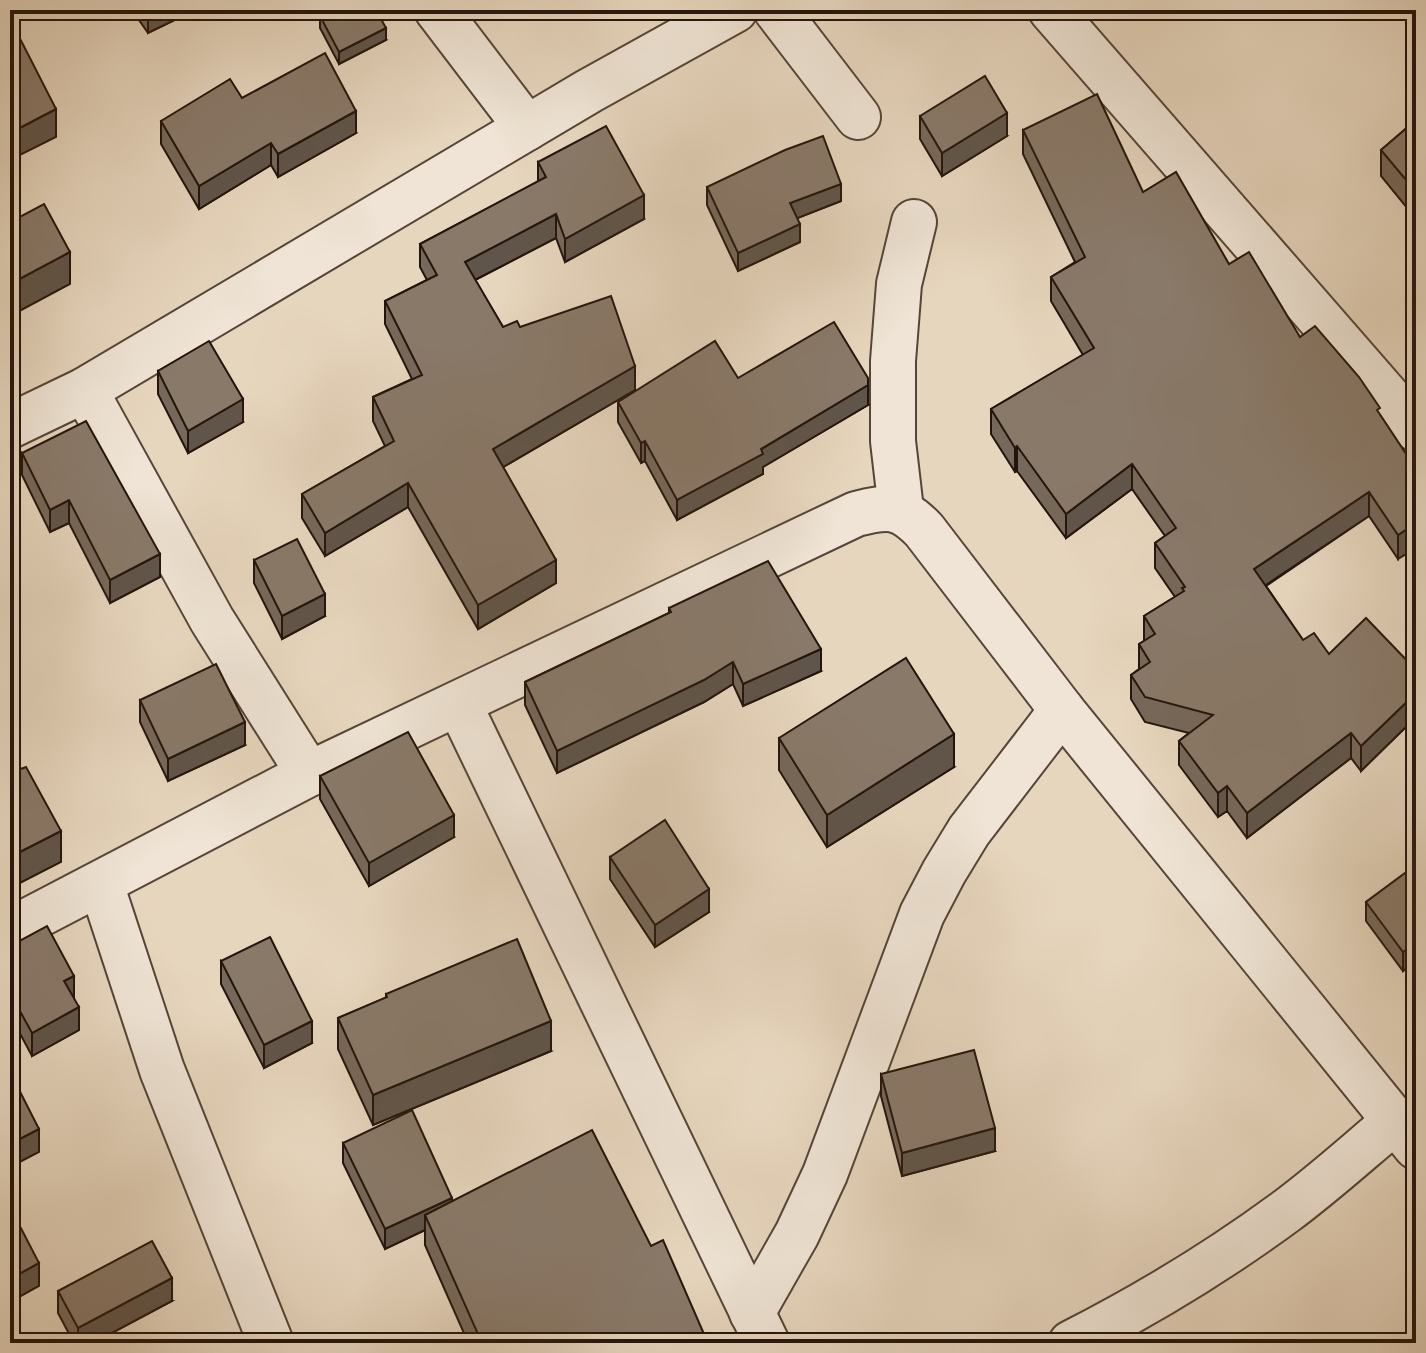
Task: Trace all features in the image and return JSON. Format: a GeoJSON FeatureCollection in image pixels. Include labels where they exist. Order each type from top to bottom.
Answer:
{"type":"FeatureCollection","features":[{"type":"Feature","properties":{"kind":"street"},"geometry":{"type":"LineString","coordinates":[[437,10],[527,128]]}},
{"type":"Feature","properties":{"kind":"street"},"geometry":{"type":"LineString","coordinates":[[10,426],[85,390],[527,128],[735,10]]}},
{"type":"Feature","properties":{"kind":"street"},"geometry":{"type":"LineString","coordinates":[[776,10],[858,117]]}},
{"type":"Feature","properties":{"kind":"street"},"geometry":{"type":"LineString","coordinates":[[1051,10],[1416,429]]}},
{"type":"Feature","properties":{"kind":"street"},"geometry":{"type":"LineString","coordinates":[[901,510],[893,441],[893,361],[899,284],[914,222]]}},
{"type":"Feature","properties":{"kind":"street"},"geometry":{"type":"LineString","coordinates":[[85,390],[212,620],[309,774]]}},
{"type":"Feature","properties":{"kind":"street"},"geometry":{"type":"LineString","coordinates":[[10,930],[309,774],[856,514],[877,508],[901,510],[924,530],[1062,710],[1405,1134],[1161,1296],[1071,1343]]}},
{"type":"Feature","properties":{"kind":"street"},"geometry":{"type":"LineString","coordinates":[[459,704],[760,1328]]}},
{"type":"Feature","properties":{"kind":"street"},"geometry":{"type":"LineString","coordinates":[[760,1328],[797,1234],[825,1174],[929,900],[969,831],[1062,710]]}},
{"type":"Feature","properties":{"kind":"street"},"geometry":{"type":"LineString","coordinates":[[101,884],[162,1070],[271,1343]]}},
{"type":"Feature","properties":{"kind":"building"},"geometry":{"type":"Polygon","coordinates":[[[332,10],[376,10],[386,28],[339,52],[320,16],[332,10]]]}},
{"type":"Feature","properties":{"kind":"building"},"geometry":{"type":"Polygon","coordinates":[[[10,19],[56,109],[10,133],[10,19]]]}},
{"type":"Feature","properties":{"kind":"building"},"geometry":{"type":"Polygon","coordinates":[[[325,53],[356,111],[278,154],[271,143],[199,186],[161,121],[230,79],[242,98],[325,53]]]}},
{"type":"Feature","properties":{"kind":"building"},"geometry":{"type":"Polygon","coordinates":[[[985,76],[1007,113],[942,153],[920,116],[985,76]]]}},
{"type":"Feature","properties":{"kind":"building"},"geometry":{"type":"Polygon","coordinates":[[[1097,94],[1143,192],[1176,172],[1229,264],[1249,252],[1300,337],[1315,326],[1359,377],[1416,469],[1416,523],[1398,535],[1369,492],[1254,569],[1303,640],[1314,633],[1329,654],[1366,618],[1416,670],[1416,693],[1361,746],[1351,733],[1247,813],[1227,786],[1218,793],[1179,741],[1213,715],[1145,697],[1131,675],[1150,662],[1139,644],[1155,634],[1144,616],[1184,591],[1182,588],[1185,587],[1155,543],[1176,528],[1132,464],[1066,514],[1017,446],[1015,448],[991,409],[1094,348],[1051,277],[1085,257],[1023,130],[1097,94]]]}},
{"type":"Feature","properties":{"kind":"building"},"geometry":{"type":"Polygon","coordinates":[[[1416,120],[1416,192],[1381,150],[1416,120]]]}},
{"type":"Feature","properties":{"kind":"building"},"geometry":{"type":"Polygon","coordinates":[[[606,126],[644,195],[565,239],[556,214],[465,262],[503,327],[517,321],[520,327],[611,296],[635,366],[493,449],[556,560],[478,605],[408,483],[325,533],[302,494],[394,441],[373,397],[422,375],[385,301],[437,275],[420,244],[546,177],[538,162],[606,126]]]}},
{"type":"Feature","properties":{"kind":"building"},"geometry":{"type":"Polygon","coordinates":[[[823,136],[841,184],[790,203],[800,224],[738,253],[707,187],[785,150],[823,136]]]}},
{"type":"Feature","properties":{"kind":"building"},"geometry":{"type":"Polygon","coordinates":[[[44,204],[70,252],[10,284],[10,222],[44,204]]]}},
{"type":"Feature","properties":{"kind":"building"},"geometry":{"type":"Polygon","coordinates":[[[834,322],[868,378],[868,385],[761,449],[763,454],[677,500],[645,441],[641,443],[618,402],[715,341],[738,378],[834,322]]]}},
{"type":"Feature","properties":{"kind":"building"},"geometry":{"type":"Polygon","coordinates":[[[209,341],[243,399],[188,431],[158,371],[209,341]]]}},
{"type":"Feature","properties":{"kind":"building"},"geometry":{"type":"Polygon","coordinates":[[[86,421],[160,554],[110,580],[69,500],[50,510],[22,453],[86,421]]]}},
{"type":"Feature","properties":{"kind":"building"},"geometry":{"type":"Polygon","coordinates":[[[297,539],[325,594],[282,616],[254,560],[297,539]]]}},
{"type":"Feature","properties":{"kind":"building"},"geometry":{"type":"Polygon","coordinates":[[[768,561],[821,649],[743,684],[733,662],[704,680],[557,751],[525,682],[671,612],[669,608],[768,561]]]}},
{"type":"Feature","properties":{"kind":"building"},"geometry":{"type":"Polygon","coordinates":[[[906,658],[954,734],[827,815],[779,738],[906,658]]]}},
{"type":"Feature","properties":{"kind":"building"},"geometry":{"type":"Polygon","coordinates":[[[216,664],[245,722],[168,759],[140,700],[216,664]]]}},
{"type":"Feature","properties":{"kind":"building"},"geometry":{"type":"Polygon","coordinates":[[[408,732],[454,815],[369,863],[320,776],[408,732]]]}},
{"type":"Feature","properties":{"kind":"building"},"geometry":{"type":"Polygon","coordinates":[[[10,746],[21,769],[26,767],[61,831],[10,857],[10,746]]]}},
{"type":"Feature","properties":{"kind":"building"},"geometry":{"type":"Polygon","coordinates":[[[665,820],[709,889],[655,925],[610,857],[665,820]]]}},
{"type":"Feature","properties":{"kind":"building"},"geometry":{"type":"Polygon","coordinates":[[[1416,865],[1416,942],[1403,952],[1366,902],[1416,865]]]}},
{"type":"Feature","properties":{"kind":"building"},"geometry":{"type":"Polygon","coordinates":[[[47,926],[74,976],[64,981],[79,1007],[32,1033],[10,993],[10,946],[47,926]]]}},
{"type":"Feature","properties":{"kind":"building"},"geometry":{"type":"Polygon","coordinates":[[[270,937],[312,1021],[264,1045],[221,961],[270,937]]]}},
{"type":"Feature","properties":{"kind":"building"},"geometry":{"type":"Polygon","coordinates":[[[517,939],[551,1021],[373,1095],[338,1018],[387,997],[386,994],[517,939]]]}},
{"type":"Feature","properties":{"kind":"building"},"geometry":{"type":"Polygon","coordinates":[[[974,1050],[995,1128],[902,1153],[881,1074],[974,1050]]]}},
{"type":"Feature","properties":{"kind":"building"},"geometry":{"type":"Polygon","coordinates":[[[10,1072],[39,1129],[10,1144],[10,1072]]]}},
{"type":"Feature","properties":{"kind":"building"},"geometry":{"type":"Polygon","coordinates":[[[412,1110],[452,1198],[385,1229],[343,1143],[412,1110]]]}},
{"type":"Feature","properties":{"kind":"building"},"geometry":{"type":"Polygon","coordinates":[[[592,1130],[651,1246],[663,1240],[704,1334],[683,1343],[460,1343],[478,1334],[425,1215],[592,1130]]]}},
{"type":"Feature","properties":{"kind":"building"},"geometry":{"type":"Polygon","coordinates":[[[10,1207],[39,1263],[10,1279],[10,1207]]]}},
{"type":"Feature","properties":{"kind":"building"},"geometry":{"type":"Polygon","coordinates":[[[152,1241],[172,1278],[78,1328],[58,1291],[152,1241]]]}}]}
